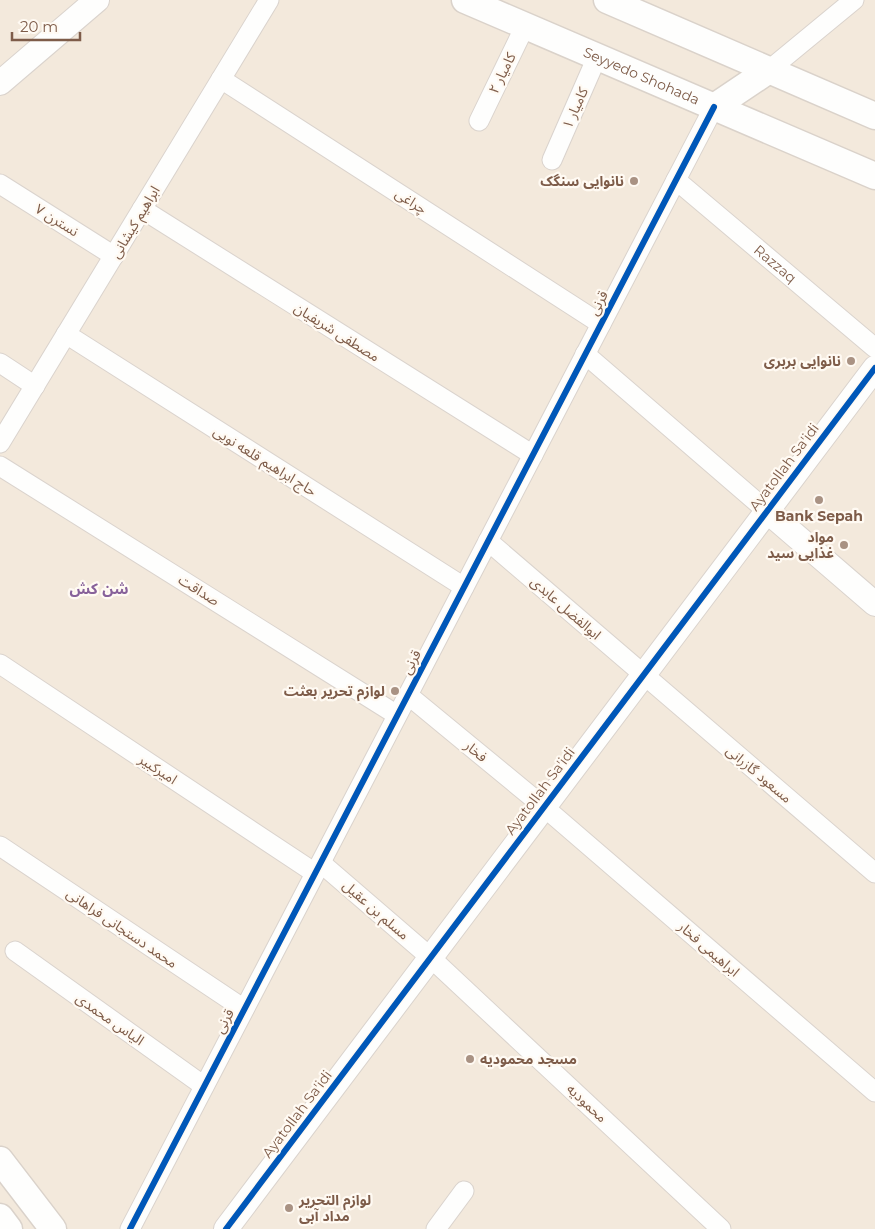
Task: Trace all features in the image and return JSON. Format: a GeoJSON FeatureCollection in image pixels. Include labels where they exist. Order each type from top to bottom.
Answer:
{"type":"FeatureCollection","features":[{"type":"Feature","properties":{"kind":"main road","name":"Seyyedo Shohada"},"geometry":{"type":"LineString","coordinates":[[465,0],[875,176]]}},
{"type":"Feature","properties":{"kind":"main road"},"geometry":{"type":"LineString","coordinates":[[607,0],[875,116]]}},
{"type":"Feature","properties":{"kind":"main road"},"geometry":{"type":"LineString","coordinates":[[714,107],[769,70]]}},
{"type":"Feature","properties":{"kind":"main road"},"geometry":{"type":"LineString","coordinates":[[0,1160],[53,1229]]}},
{"type":"Feature","properties":{"kind":"main road"},"geometry":{"type":"LineString","coordinates":[[0,1218],[9,1229]]}},
{"type":"Feature","properties":{"kind":"street"},"geometry":{"type":"LineString","coordinates":[[0,83],[96,0]]}},
{"type":"Feature","properties":{"kind":"street","name":"ابراهیم کیشانی"},"geometry":{"type":"LineString","coordinates":[[0,444],[269,0]]}},
{"type":"Feature","properties":{"kind":"street"},"geometry":{"type":"LineString","coordinates":[[769,70],[843,3]]}},
{"type":"Feature","properties":{"kind":"street","name":"کامیار ۲"},"geometry":{"type":"LineString","coordinates":[[479,121],[525,26]]}},
{"type":"Feature","properties":{"kind":"street","name":"کامیار ۱"},"geometry":{"type":"LineString","coordinates":[[552,160],[597,57]]}},
{"type":"Feature","properties":{"kind":"street","name":"چراغی"},"geometry":{"type":"LineString","coordinates":[[221,79],[601,324]]}},
{"type":"Feature","properties":{"kind":"street","name":"قرنی"},"geometry":{"type":"LineString","coordinates":[[130,1229],[714,107]]}},
{"type":"Feature","properties":{"kind":"street","name":"Razzaq"},"geometry":{"type":"LineString","coordinates":[[676,180],[875,348]]}},
{"type":"Feature","properties":{"kind":"street","name":"نسترن ۷"},"geometry":{"type":"LineString","coordinates":[[0,184],[114,256]]}},
{"type":"Feature","properties":{"kind":"street","name":"مصطفی شریفیان"},"geometry":{"type":"LineString","coordinates":[[142,209],[533,455]]}},
{"type":"Feature","properties":{"kind":"street","name":"حاج ابراهیم قلعه نویی"},"geometry":{"type":"LineString","coordinates":[[66,334],[464,587]]}},
{"type":"Feature","properties":{"kind":"street"},"geometry":{"type":"LineString","coordinates":[[585,354],[875,604]]}},
{"type":"Feature","properties":{"kind":"street"},"geometry":{"type":"LineString","coordinates":[[0,363],[35,386]]}},
{"type":"Feature","properties":{"kind":"street","name":"Ayatollah Sa'idi"},"geometry":{"type":"LineString","coordinates":[[226,1229],[875,368]]}},
{"type":"Feature","properties":{"kind":"street","name":"صداقت"},"geometry":{"type":"LineString","coordinates":[[0,466],[397,715]]}},
{"type":"Feature","properties":{"kind":"street","name":"ابوالفضل عابدی"},"geometry":{"type":"LineString","coordinates":[[488,541],[643,675]]}},
{"type":"Feature","properties":{"kind":"street","name":"امیرکبیر"},"geometry":{"type":"LineString","coordinates":[[0,664],[318,868]]}},
{"type":"Feature","properties":{"kind":"street","name":"مسعود گازرانی"},"geometry":{"type":"LineString","coordinates":[[643,675],[875,873]]}},
{"type":"Feature","properties":{"kind":"street","name":"فخار"},"geometry":{"type":"LineString","coordinates":[[408,695],[544,807]]}},
{"type":"Feature","properties":{"kind":"street","name":"ابراهیمی فخار"},"geometry":{"type":"LineString","coordinates":[[544,807],[875,1092]]}},
{"type":"Feature","properties":{"kind":"street","name":"محمد دستجانی فراهانی"},"geometry":{"type":"LineString","coordinates":[[0,846],[244,1009]]}},
{"type":"Feature","properties":{"kind":"street","name":"مسلم بن عقیل"},"geometry":{"type":"LineString","coordinates":[[318,868],[430,957]]}},
{"type":"Feature","properties":{"kind":"street","name":"الیاس محمدی"},"geometry":{"type":"LineString","coordinates":[[15,951],[204,1086]]}},
{"type":"Feature","properties":{"kind":"street","name":"محمودیه"},"geometry":{"type":"LineString","coordinates":[[430,957],[721,1229]]}},
{"type":"Feature","properties":{"kind":"street"},"geometry":{"type":"LineString","coordinates":[[436,1229],[464,1191]]}},
{"type":"Feature","properties":{"kind":"shaded area"},"geometry":{"type":"Polygon","coordinates":[[[0,0],[875,0],[875,1229],[0,1229],[0,0]]]}},
{"type":"Feature","properties":{"kind":"cycle path"},"geometry":{"type":"LineString","coordinates":[[130,1229],[714,107]]}},
{"type":"Feature","properties":{"kind":"cycle path"},"geometry":{"type":"LineString","coordinates":[[226,1229],[875,368]]}},
{"type":"Feature","properties":{"kind":"place","name":"نانوایی سنگک"},"geometry":{"type":"Point","coordinates":[634,181]}},
{"type":"Feature","properties":{"kind":"place","name":"نانوایی بربری"},"geometry":{"type":"Point","coordinates":[851,361]}},
{"type":"Feature","properties":{"kind":"place","name":"Bank Sepah"},"geometry":{"type":"Point","coordinates":[819,500]}},
{"type":"Feature","properties":{"kind":"place","name":"مواد غذایی سید"},"geometry":{"type":"Point","coordinates":[844,545]}},
{"type":"Feature","properties":{"kind":"place","name":"لوازم تحریر بعثت"},"geometry":{"type":"Point","coordinates":[395,691]}},
{"type":"Feature","properties":{"kind":"place","name":"مسجد محمودیه"},"geometry":{"type":"Point","coordinates":[470,1059]}},
{"type":"Feature","properties":{"kind":"place","name":"لوازم التحریر مداد آبی"},"geometry":{"type":"Point","coordinates":[289,1208]}},
{"type":"Feature","properties":{"kind":"district","name":"شن کش"},"geometry":{"type":"Point","coordinates":[99,588]}}]}
